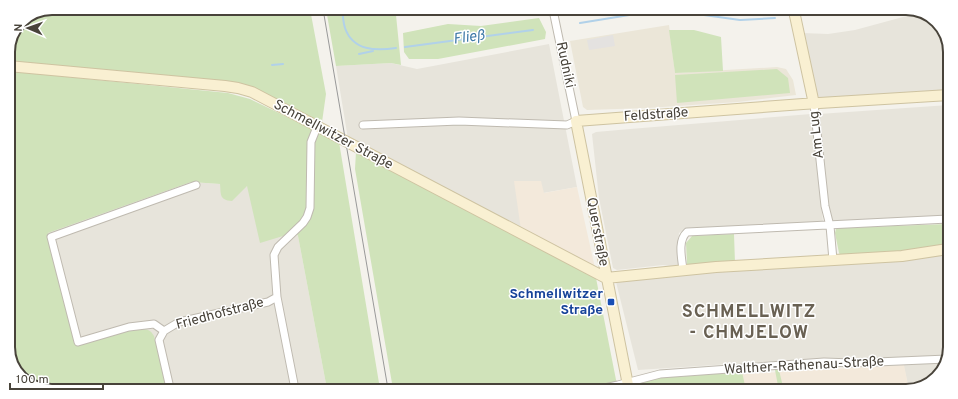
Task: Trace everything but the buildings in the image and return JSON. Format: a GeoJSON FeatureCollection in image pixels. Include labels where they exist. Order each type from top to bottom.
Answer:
{"type":"FeatureCollection","features":[{"type":"Feature","properties":{"kind":"street","name":"Rudniki"},"geometry":{"type":"LineString","coordinates":[[554,15],[576,121]]}},
{"type":"Feature","properties":{"kind":"street","name":"Am Lug"},"geometry":{"type":"LineString","coordinates":[[795,15],[814,104],[825,206],[830,226],[833,260]]}},
{"type":"Feature","properties":{"kind":"street","name":"Schmellwitzer Straße"},"geometry":{"type":"LineString","coordinates":[[15,67],[238,88],[252,92],[316,127],[606,278]]}},
{"type":"Feature","properties":{"kind":"street","name":"Feldstraße"},"geometry":{"type":"LineString","coordinates":[[363,125],[459,121],[567,125],[576,121],[943,95]]}},
{"type":"Feature","properties":{"kind":"street","name":"Querstraße"},"geometry":{"type":"LineString","coordinates":[[576,121],[628,384]]}},
{"type":"Feature","properties":{"kind":"street","name":"Friedhofstraße"},"geometry":{"type":"LineString","coordinates":[[196,185],[51,237],[78,342],[130,327],[154,324],[164,331],[179,322],[268,302],[278,297],[273,261],[274,255],[278,247],[303,223],[309,213],[311,142],[316,127]]}},
{"type":"Feature","properties":{"kind":"street"},"geometry":{"type":"LineString","coordinates":[[683,270],[681,242],[686,232],[830,226],[943,218]]}},
{"type":"Feature","properties":{"kind":"street"},"geometry":{"type":"LineString","coordinates":[[606,278],[683,270],[902,256],[943,249]]}},
{"type":"Feature","properties":{"kind":"street"},"geometry":{"type":"LineString","coordinates":[[278,297],[294,384]]}},
{"type":"Feature","properties":{"kind":"street"},"geometry":{"type":"LineString","coordinates":[[164,331],[159,340],[169,384]]}},
{"type":"Feature","properties":{"kind":"street","name":"Walther-Rathenau-Straße"},"geometry":{"type":"LineString","coordinates":[[633,384],[660,374],[824,362],[853,363],[941,359]]}},
{"type":"Feature","properties":{"kind":"shaded area"},"geometry":{"type":"Polygon","coordinates":[[[909,15],[925,20],[937,31],[941,40],[943,49],[943,92],[820,98],[817,95],[802,33],[828,34],[855,30],[909,15]]]}},
{"type":"Feature","properties":{"kind":"shaded area"},"geometry":{"type":"Polygon","coordinates":[[[669,25],[675,73],[777,67],[786,69],[793,80],[796,95],[738,102],[647,108],[587,110],[583,107],[570,41],[669,25]]]}},
{"type":"Feature","properties":{"kind":"shaded area"},"geometry":{"type":"Polygon","coordinates":[[[613,35],[615,46],[589,50],[587,40],[613,35]]]}},
{"type":"Feature","properties":{"kind":"shaded area"},"geometry":{"type":"Polygon","coordinates":[[[549,44],[577,187],[543,193],[521,230],[348,139],[336,66],[391,63],[417,69],[549,44]]]}},
{"type":"Feature","properties":{"kind":"shaded area"},"geometry":{"type":"Polygon","coordinates":[[[943,105],[943,215],[832,222],[828,206],[819,114],[943,105]]]}},
{"type":"Feature","properties":{"kind":"shaded area"},"geometry":{"type":"Polygon","coordinates":[[[811,114],[823,222],[685,228],[679,233],[678,267],[663,265],[617,270],[613,268],[599,198],[592,134],[596,132],[811,114]]]}},
{"type":"Feature","properties":{"kind":"shaded area"},"geometry":{"type":"Polygon","coordinates":[[[514,181],[541,181],[544,193],[577,187],[595,268],[521,230],[514,181]]]}},
{"type":"Feature","properties":{"kind":"shaded area"},"geometry":{"type":"Polygon","coordinates":[[[191,182],[247,186],[298,236],[326,384],[164,384],[131,331],[77,345],[48,233],[191,182]]]}},
{"type":"Feature","properties":{"kind":"shaded area"},"geometry":{"type":"Polygon","coordinates":[[[943,252],[943,347],[940,361],[938,366],[927,378],[918,382],[908,384],[902,358],[824,358],[638,370],[616,282],[683,274],[943,252]]]}},
{"type":"Feature","properties":{"kind":"shaded area"},"geometry":{"type":"Polygon","coordinates":[[[904,365],[908,384],[651,384],[659,379],[904,365]]]}},
{"type":"Feature","properties":{"kind":"green space"},"geometry":{"type":"Polygon","coordinates":[[[52,15],[311,15],[326,94],[322,122],[315,122],[256,90],[15,63],[15,49],[21,31],[31,21],[52,15]]]}},
{"type":"Feature","properties":{"kind":"green space"},"geometry":{"type":"Polygon","coordinates":[[[327,15],[396,15],[401,65],[391,63],[336,66],[327,15]]]}},
{"type":"Feature","properties":{"kind":"green space"},"geometry":{"type":"Polygon","coordinates":[[[539,18],[546,32],[545,39],[438,59],[409,59],[404,52],[403,33],[448,24],[481,26],[539,18]]]}},
{"type":"Feature","properties":{"kind":"green space"},"geometry":{"type":"Polygon","coordinates":[[[669,30],[694,30],[721,37],[723,71],[675,73],[669,30]]]}},
{"type":"Feature","properties":{"kind":"green space"},"geometry":{"type":"Polygon","coordinates":[[[777,69],[788,78],[790,93],[677,103],[675,75],[777,69]]]}},
{"type":"Feature","properties":{"kind":"green space"},"geometry":{"type":"Polygon","coordinates":[[[15,72],[228,93],[250,99],[339,142],[379,384],[326,384],[298,236],[294,230],[283,236],[260,243],[247,186],[232,201],[223,198],[220,184],[191,182],[48,233],[77,344],[142,329],[149,330],[154,336],[166,384],[52,384],[33,379],[20,366],[15,350],[15,72]]]}},
{"type":"Feature","properties":{"kind":"green space"},"geometry":{"type":"Polygon","coordinates":[[[356,152],[596,278],[617,384],[392,384],[355,169],[356,152]]]}},
{"type":"Feature","properties":{"kind":"green space"},"geometry":{"type":"Polygon","coordinates":[[[943,224],[943,246],[900,253],[842,257],[839,253],[835,233],[836,229],[943,224]]]}},
{"type":"Feature","properties":{"kind":"green space"},"geometry":{"type":"Polygon","coordinates":[[[734,234],[735,263],[690,266],[687,264],[686,243],[692,236],[734,234]]]}},
{"type":"Feature","properties":{"kind":"green space"},"geometry":{"type":"Polygon","coordinates":[[[775,370],[779,370],[782,384],[778,384],[775,370]]]}},
{"type":"Feature","properties":{"kind":"green space"},"geometry":{"type":"Polygon","coordinates":[[[742,372],[745,384],[642,384],[646,381],[658,378],[742,372]]]}},
{"type":"Feature","properties":{"kind":"waterway","name":"Fließ"},"geometry":{"type":"LineString","coordinates":[[342,15],[345,28],[349,36],[359,45],[373,49],[396,48]]}},
{"type":"Feature","properties":{"kind":"waterway","name":"Fließ"},"geometry":{"type":"LineString","coordinates":[[580,23],[629,15]]}},
{"type":"Feature","properties":{"kind":"waterway","name":"Fließ"},"geometry":{"type":"LineString","coordinates":[[704,15],[740,20],[775,18]]}},
{"type":"Feature","properties":{"kind":"waterway","name":"Fließ"},"geometry":{"type":"LineString","coordinates":[[405,47],[533,30]]}},
{"type":"Feature","properties":{"kind":"waterway","name":"Fließ"},"geometry":{"type":"LineString","coordinates":[[359,54],[373,51]]}},
{"type":"Feature","properties":{"kind":"waterway","name":"Fließ"},"geometry":{"type":"LineString","coordinates":[[272,65],[283,64]]}},
{"type":"Feature","properties":{"kind":"tram line"},"geometry":{"type":"LineString","coordinates":[[324,15],[387,384]]}},
{"type":"Feature","properties":{"kind":"place","name":"Schmellwitzer Straße"},"geometry":{"type":"Point","coordinates":[611,302]}},
{"type":"Feature","properties":{"kind":"district","name":"SCHMELLWITZ - CHMJELOW"},"geometry":{"type":"Point","coordinates":[749,322]}}]}
